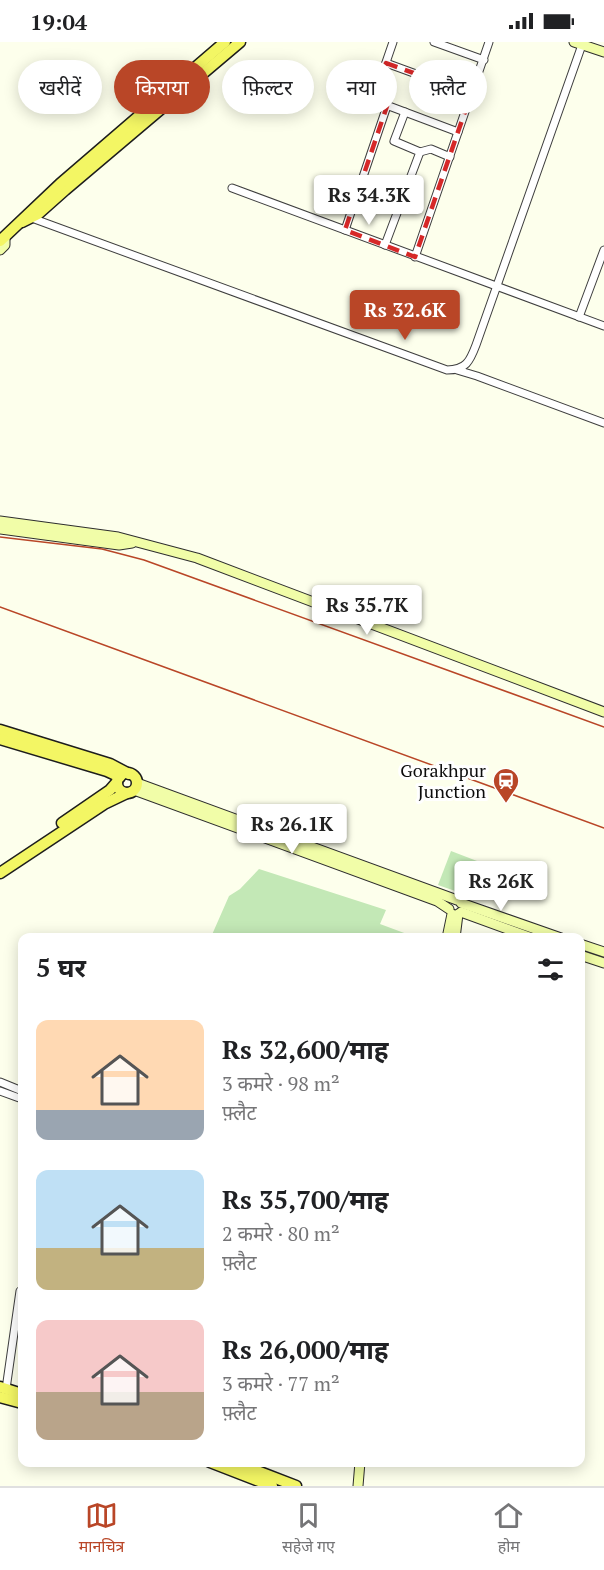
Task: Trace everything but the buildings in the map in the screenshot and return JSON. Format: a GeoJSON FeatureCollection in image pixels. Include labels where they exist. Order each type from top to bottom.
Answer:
{"type":"FeatureCollection","features":[{"type":"Feature","properties":{"kind":"main road"},"geometry":{"type":"LineString","coordinates":[[27,218],[225,42]]}},
{"type":"Feature","properties":{"kind":"main road"},"geometry":{"type":"LineString","coordinates":[[2,239],[240,42]]}},
{"type":"Feature","properties":{"kind":"main road"},"geometry":{"type":"LineString","coordinates":[[0,730],[110,764],[122,778],[122,792],[132,789]]}},
{"type":"Feature","properties":{"kind":"main road"},"geometry":{"type":"LineString","coordinates":[[0,739],[107,771],[122,778]]}},
{"type":"Feature","properties":{"kind":"main road"},"geometry":{"type":"LineString","coordinates":[[0,866],[110,790],[122,778],[133,776],[132,789]]}},
{"type":"Feature","properties":{"kind":"main road"},"geometry":{"type":"LineString","coordinates":[[0,873],[104,804],[132,789]]}},
{"type":"Feature","properties":{"kind":"main road"},"geometry":{"type":"LineString","coordinates":[[2,1391],[18,1393]]}},
{"type":"Feature","properties":{"kind":"main road"},"geometry":{"type":"LineString","coordinates":[[2,1391],[18,1401]]}},
{"type":"Feature","properties":{"kind":"main road"},"geometry":{"type":"LineString","coordinates":[[223,1467],[272,1486]]}},
{"type":"Feature","properties":{"kind":"main road"},"geometry":{"type":"LineString","coordinates":[[247,1467],[296,1486]]}},
{"type":"Feature","properties":{"kind":"street"},"geometry":{"type":"LineString","coordinates":[[387,60],[393,42]]}},
{"type":"Feature","properties":{"kind":"street"},"geometry":{"type":"LineString","coordinates":[[434,42],[484,60],[489,42]]}},
{"type":"Feature","properties":{"kind":"street"},"geometry":{"type":"LineString","coordinates":[[457,370],[470,362],[580,43],[604,52]]}},
{"type":"Feature","properties":{"kind":"street"},"geometry":{"type":"LineString","coordinates":[[397,109],[458,132]]}},
{"type":"Feature","properties":{"kind":"street"},"geometry":{"type":"LineString","coordinates":[[405,112],[394,141],[420,152],[431,149],[450,157]]}},
{"type":"Feature","properties":{"kind":"street"},"geometry":{"type":"LineString","coordinates":[[345,230],[384,114]]}},
{"type":"Feature","properties":{"kind":"street"},"geometry":{"type":"LineString","coordinates":[[415,257],[464,114]]}},
{"type":"Feature","properties":{"kind":"street"},"geometry":{"type":"LineString","coordinates":[[384,245],[420,152]]}},
{"type":"Feature","properties":{"kind":"street"},"geometry":{"type":"LineString","coordinates":[[232,188],[604,326]]}},
{"type":"Feature","properties":{"kind":"street"},"geometry":{"type":"LineString","coordinates":[[27,218],[447,370],[457,370],[477,376],[604,423]]}},
{"type":"Feature","properties":{"kind":"street"},"geometry":{"type":"LineString","coordinates":[[0,250],[5,245],[2,239]]}},
{"type":"Feature","properties":{"kind":"street"},"geometry":{"type":"LineString","coordinates":[[579,317],[604,250]]}},
{"type":"Feature","properties":{"kind":"street"},"geometry":{"type":"LineString","coordinates":[[0,521],[118,537],[197,558],[604,712]]}},
{"type":"Feature","properties":{"kind":"street"},"geometry":{"type":"LineString","coordinates":[[0,529],[119,545],[135,543]]}},
{"type":"Feature","properties":{"kind":"street"},"geometry":{"type":"LineString","coordinates":[[132,789],[519,933]]}},
{"type":"Feature","properties":{"kind":"street"},"geometry":{"type":"LineString","coordinates":[[449,933],[456,909]]}},
{"type":"Feature","properties":{"kind":"street"},"geometry":{"type":"LineString","coordinates":[[455,933],[456,909]]}},
{"type":"Feature","properties":{"kind":"street"},"geometry":{"type":"LineString","coordinates":[[456,909],[543,933]]}},
{"type":"Feature","properties":{"kind":"street"},"geometry":{"type":"LineString","coordinates":[[585,946],[604,952]]}},
{"type":"Feature","properties":{"kind":"street"},"geometry":{"type":"LineString","coordinates":[[585,957],[604,963]]}},
{"type":"Feature","properties":{"kind":"street"},"geometry":{"type":"LineString","coordinates":[[0,1082],[18,1089]]}},
{"type":"Feature","properties":{"kind":"street"},"geometry":{"type":"LineString","coordinates":[[0,1090],[18,1097]]}},
{"type":"Feature","properties":{"kind":"street"},"geometry":{"type":"LineString","coordinates":[[2,1391],[18,1303]]}},
{"type":"Feature","properties":{"kind":"street"},"geometry":{"type":"LineString","coordinates":[[358,1486],[360,1467]]}},
{"type":"Feature","properties":{"kind":"street"},"geometry":{"type":"LineString","coordinates":[[363,1486],[365,1467]]}},
{"type":"Feature","properties":{"kind":"highlighted area"},"geometry":{"type":"Polygon","coordinates":[[[386,63],[471,94],[415,257],[345,230],[387,106],[373,100],[386,63]]]}},
{"type":"Feature","properties":{"kind":"green space"},"geometry":{"type":"Polygon","coordinates":[[[451,851],[490,866],[478,899],[438,885],[451,851]]]}},
{"type":"Feature","properties":{"kind":"green space"},"geometry":{"type":"Polygon","coordinates":[[[259,869],[386,910],[380,924],[404,933],[213,933],[229,896],[240,889],[259,869]]]}},
{"type":"Feature","properties":{"kind":"railway"},"geometry":{"type":"LineString","coordinates":[[0,537],[102,549],[144,560],[604,727]]}},
{"type":"Feature","properties":{"kind":"railway"},"geometry":{"type":"LineString","coordinates":[[0,607],[604,828]]}},
{"type":"Feature","properties":{"kind":"place","name":"Gorakhpur Junction"},"geometry":{"type":"Point","coordinates":[506,804]}}]}
